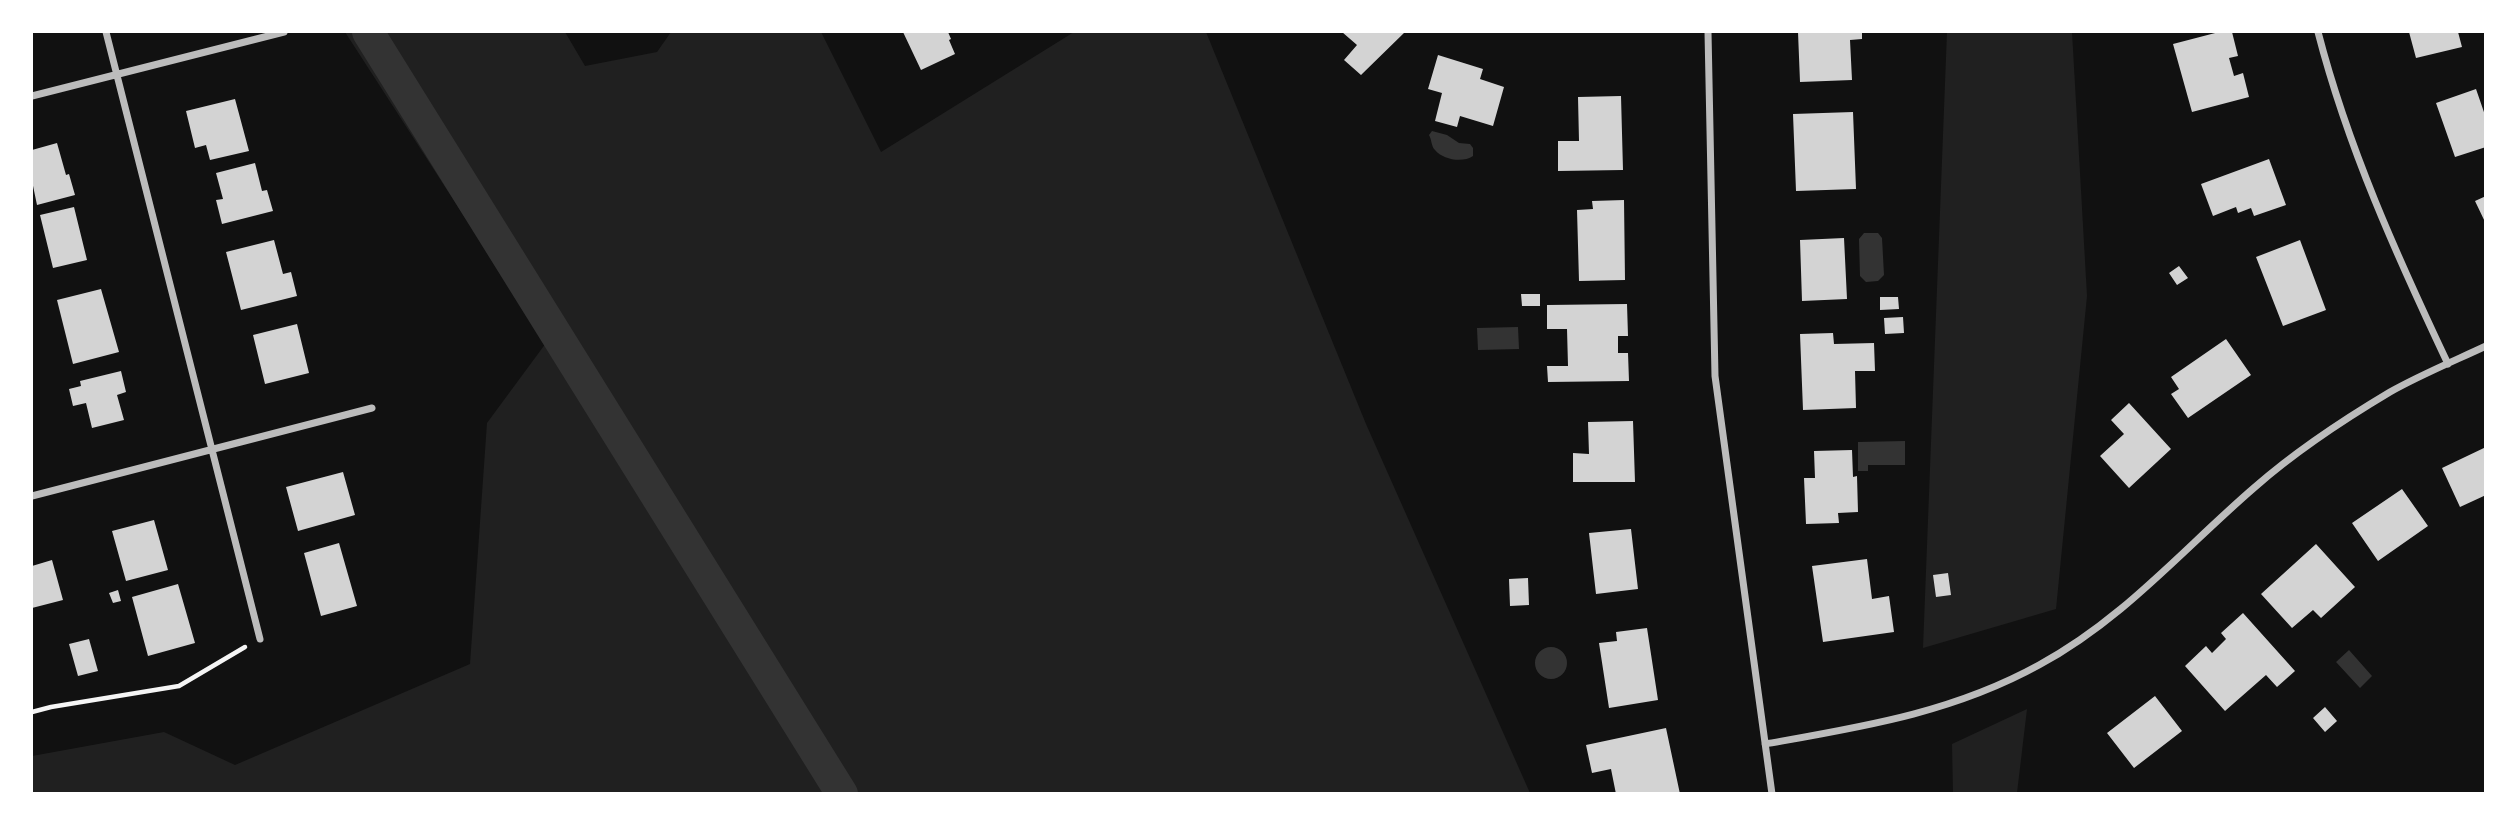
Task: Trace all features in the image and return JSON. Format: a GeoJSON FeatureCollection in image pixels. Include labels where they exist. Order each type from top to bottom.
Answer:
{"type":"FeatureCollection","features":[{"type":"Feature","properties":{"kind":"street"},"geometry":{"type":"LineString","coordinates":[[106,32],[260,639]]}},
{"type":"Feature","properties":{"kind":"street"},"geometry":{"type":"LineString","coordinates":[[32,96],[284,32]]}},
{"type":"Feature","properties":{"kind":"street"},"geometry":{"type":"LineString","coordinates":[[1708,32],[1715,376],[1772,793]]}},
{"type":"Feature","properties":{"kind":"street"},"geometry":{"type":"LineString","coordinates":[[2318,32],[2351,140],[2377,209],[2448,364]]}},
{"type":"Feature","properties":{"kind":"street"},"geometry":{"type":"LineString","coordinates":[[1765,744],[1881,724],[1926,712],[1984,692],[2039,665],[2091,634],[2134,600],[2256,486],[2310,444],[2391,392],[2486,346]]}},
{"type":"Feature","properties":{"kind":"street"},"geometry":{"type":"LineString","coordinates":[[32,496],[372,408]]}},
{"type":"Feature","properties":{"kind":"path"},"geometry":{"type":"LineString","coordinates":[[32,712],[178,686],[260,639]]}},
{"type":"Feature","properties":{"kind":"shaded area"},"geometry":{"type":"Polygon","coordinates":[[[345,32],[565,32],[585,66],[657,52],[671,32],[821,32],[881,152],[1074,32],[1206,32],[1366,424],[1530,793],[32,793],[32,756],[164,732],[235,765],[470,664],[487,423],[546,343],[345,32]]]}},
{"type":"Feature","properties":{"kind":"shaded area"},"geometry":{"type":"Polygon","coordinates":[[[1947,32],[2072,32],[2087,296],[2056,609],[1923,648],[1947,32]]]}},
{"type":"Feature","properties":{"kind":"shaded area"},"geometry":{"type":"Polygon","coordinates":[[[1432,131],[1447,135],[1459,143],[1470,144],[1473,156],[1459,160],[1443,156],[1433,147],[1429,135],[1432,131]]]}},
{"type":"Feature","properties":{"kind":"shaded area"},"geometry":{"type":"Polygon","coordinates":[[[1864,233],[1878,233],[1882,238],[1884,275],[1878,281],[1866,282],[1860,276],[1859,239],[1864,233]]]}},
{"type":"Feature","properties":{"kind":"shaded area"},"geometry":{"type":"Polygon","coordinates":[[[1518,327],[1519,349],[1478,350],[1477,328],[1518,327]]]}},
{"type":"Feature","properties":{"kind":"shaded area"},"geometry":{"type":"Polygon","coordinates":[[[1905,441],[1905,465],[1868,465],[1868,471],[1858,471],[1858,442],[1905,441]]]}},
{"type":"Feature","properties":{"kind":"shaded area"},"geometry":{"type":"Polygon","coordinates":[[[1551,647],[1562,652],[1567,663],[1562,674],[1551,679],[1540,674],[1535,663],[1540,652],[1551,647]]]}},
{"type":"Feature","properties":{"kind":"shaded area"},"geometry":{"type":"Polygon","coordinates":[[[2349,650],[2372,676],[2360,688],[2336,662],[2349,650]]]}},
{"type":"Feature","properties":{"kind":"shaded area"},"geometry":{"type":"Polygon","coordinates":[[[2027,709],[2017,793],[1953,793],[1952,744],[2027,709]]]}},
{"type":"Feature","properties":{"kind":"building"},"geometry":{"type":"Polygon","coordinates":[[[903,32],[948,32],[955,54],[921,70],[903,32]]]}},
{"type":"Feature","properties":{"kind":"building"},"geometry":{"type":"Polygon","coordinates":[[[1342,32],[1405,32],[1361,75],[1344,60],[1357,45],[1342,32]]]}},
{"type":"Feature","properties":{"kind":"building"},"geometry":{"type":"Polygon","coordinates":[[[1798,32],[1862,32],[1862,39],[1850,40],[1852,80],[1800,82],[1798,32]]]}},
{"type":"Feature","properties":{"kind":"building"},"geometry":{"type":"Polygon","coordinates":[[[2219,32],[2232,32],[2238,56],[2229,58],[2234,76],[2243,73],[2249,97],[2192,112],[2173,44],[2219,32]]]}},
{"type":"Feature","properties":{"kind":"building"},"geometry":{"type":"Polygon","coordinates":[[[2409,32],[2458,32],[2462,47],[2416,58],[2409,32]]]}},
{"type":"Feature","properties":{"kind":"building"},"geometry":{"type":"Polygon","coordinates":[[[1438,55],[1483,69],[1480,79],[1504,87],[1493,126],[1460,116],[1457,127],[1435,121],[1442,93],[1428,89],[1438,55]]]}},
{"type":"Feature","properties":{"kind":"building"},"geometry":{"type":"Polygon","coordinates":[[[2476,89],[2486,118],[2486,147],[2455,157],[2436,103],[2476,89]]]}},
{"type":"Feature","properties":{"kind":"building"},"geometry":{"type":"Polygon","coordinates":[[[1621,96],[1623,170],[1558,171],[1558,141],[1579,141],[1578,97],[1621,96]]]}},
{"type":"Feature","properties":{"kind":"building"},"geometry":{"type":"Polygon","coordinates":[[[235,99],[249,151],[210,160],[206,145],[195,148],[186,111],[235,99]]]}},
{"type":"Feature","properties":{"kind":"building"},"geometry":{"type":"Polygon","coordinates":[[[1853,112],[1856,189],[1796,191],[1793,114],[1853,112]]]}},
{"type":"Feature","properties":{"kind":"building"},"geometry":{"type":"Polygon","coordinates":[[[57,143],[75,195],[37,205],[32,181],[32,150],[57,143]]]}},
{"type":"Feature","properties":{"kind":"building"},"geometry":{"type":"Polygon","coordinates":[[[2269,159],[2286,205],[2254,216],[2251,208],[2238,213],[2236,207],[2213,216],[2201,184],[2269,159]]]}},
{"type":"Feature","properties":{"kind":"building"},"geometry":{"type":"Polygon","coordinates":[[[255,163],[262,191],[267,190],[273,211],[222,224],[216,200],[223,199],[216,173],[255,163]]]}},
{"type":"Feature","properties":{"kind":"building"},"geometry":{"type":"Polygon","coordinates":[[[2486,196],[2486,224],[2475,201],[2486,196]]]}},
{"type":"Feature","properties":{"kind":"building"},"geometry":{"type":"Polygon","coordinates":[[[1624,200],[1625,280],[1579,281],[1577,210],[1593,209],[1592,201],[1624,200]]]}},
{"type":"Feature","properties":{"kind":"building"},"geometry":{"type":"Polygon","coordinates":[[[74,207],[87,260],[53,268],[40,215],[74,207]]]}},
{"type":"Feature","properties":{"kind":"building"},"geometry":{"type":"Polygon","coordinates":[[[1844,238],[1847,299],[1802,301],[1800,240],[1844,238]]]}},
{"type":"Feature","properties":{"kind":"building"},"geometry":{"type":"Polygon","coordinates":[[[274,240],[283,274],[291,272],[297,296],[241,310],[226,252],[274,240]]]}},
{"type":"Feature","properties":{"kind":"building"},"geometry":{"type":"Polygon","coordinates":[[[2300,240],[2326,310],[2283,326],[2256,257],[2300,240]]]}},
{"type":"Feature","properties":{"kind":"building"},"geometry":{"type":"Polygon","coordinates":[[[2179,266],[2188,278],[2177,285],[2169,273],[2179,266]]]}},
{"type":"Feature","properties":{"kind":"building"},"geometry":{"type":"Polygon","coordinates":[[[101,289],[119,352],[73,364],[57,300],[101,289]]]}},
{"type":"Feature","properties":{"kind":"building"},"geometry":{"type":"Polygon","coordinates":[[[1521,294],[1540,294],[1540,306],[1522,306],[1521,294]]]}},
{"type":"Feature","properties":{"kind":"building"},"geometry":{"type":"Polygon","coordinates":[[[1880,297],[1898,297],[1899,309],[1880,310],[1880,297]]]}},
{"type":"Feature","properties":{"kind":"building"},"geometry":{"type":"Polygon","coordinates":[[[1627,304],[1628,336],[1618,336],[1618,353],[1628,353],[1629,381],[1548,382],[1547,366],[1568,366],[1567,329],[1547,329],[1547,305],[1627,304]]]}},
{"type":"Feature","properties":{"kind":"building"},"geometry":{"type":"Polygon","coordinates":[[[1903,317],[1904,333],[1885,334],[1884,318],[1903,317]]]}},
{"type":"Feature","properties":{"kind":"building"},"geometry":{"type":"Polygon","coordinates":[[[297,324],[309,373],[265,384],[253,335],[297,324]]]}},
{"type":"Feature","properties":{"kind":"building"},"geometry":{"type":"Polygon","coordinates":[[[1833,333],[1834,344],[1874,343],[1875,371],[1855,371],[1856,408],[1803,410],[1800,334],[1833,333]]]}},
{"type":"Feature","properties":{"kind":"building"},"geometry":{"type":"Polygon","coordinates":[[[2226,339],[2251,375],[2188,418],[2171,394],[2179,389],[2171,377],[2226,339]]]}},
{"type":"Feature","properties":{"kind":"building"},"geometry":{"type":"Polygon","coordinates":[[[121,371],[126,392],[117,395],[124,420],[92,428],[86,403],[73,406],[69,389],[81,386],[80,381],[121,371]]]}},
{"type":"Feature","properties":{"kind":"building"},"geometry":{"type":"Polygon","coordinates":[[[2129,403],[2171,449],[2129,488],[2100,456],[2124,434],[2111,420],[2129,403]]]}},
{"type":"Feature","properties":{"kind":"building"},"geometry":{"type":"Polygon","coordinates":[[[1633,421],[1635,482],[1573,482],[1573,453],[1589,454],[1588,422],[1633,421]]]}},
{"type":"Feature","properties":{"kind":"building"},"geometry":{"type":"Polygon","coordinates":[[[2486,447],[2486,495],[2460,507],[2442,468],[2486,447]]]}},
{"type":"Feature","properties":{"kind":"building"},"geometry":{"type":"Polygon","coordinates":[[[1852,450],[1853,477],[1857,476],[1858,512],[1838,513],[1839,523],[1806,524],[1804,478],[1815,478],[1814,451],[1852,450]]]}},
{"type":"Feature","properties":{"kind":"building"},"geometry":{"type":"Polygon","coordinates":[[[343,472],[355,515],[298,531],[286,487],[343,472]]]}},
{"type":"Feature","properties":{"kind":"building"},"geometry":{"type":"Polygon","coordinates":[[[2402,489],[2428,526],[2378,561],[2352,523],[2402,489]]]}},
{"type":"Feature","properties":{"kind":"building"},"geometry":{"type":"Polygon","coordinates":[[[154,520],[168,570],[126,581],[112,531],[154,520]]]}},
{"type":"Feature","properties":{"kind":"building"},"geometry":{"type":"Polygon","coordinates":[[[1631,529],[1638,589],[1596,594],[1589,533],[1631,529]]]}},
{"type":"Feature","properties":{"kind":"building"},"geometry":{"type":"Polygon","coordinates":[[[339,543],[357,606],[321,616],[304,553],[339,543]]]}},
{"type":"Feature","properties":{"kind":"building"},"geometry":{"type":"Polygon","coordinates":[[[2316,544],[2355,587],[2321,618],[2313,610],[2292,628],[2261,594],[2316,544]]]}},
{"type":"Feature","properties":{"kind":"building"},"geometry":{"type":"Polygon","coordinates":[[[1867,559],[1872,599],[1889,596],[1894,632],[1823,642],[1812,566],[1867,559]]]}},
{"type":"Feature","properties":{"kind":"building"},"geometry":{"type":"Polygon","coordinates":[[[52,560],[63,600],[32,608],[32,566],[52,560]]]}},
{"type":"Feature","properties":{"kind":"building"},"geometry":{"type":"Polygon","coordinates":[[[1948,573],[1951,595],[1936,597],[1933,575],[1948,573]]]}},
{"type":"Feature","properties":{"kind":"building"},"geometry":{"type":"Polygon","coordinates":[[[1528,578],[1529,605],[1510,606],[1509,579],[1528,578]]]}},
{"type":"Feature","properties":{"kind":"building"},"geometry":{"type":"Polygon","coordinates":[[[178,584],[195,643],[148,656],[132,597],[178,584]]]}},
{"type":"Feature","properties":{"kind":"building"},"geometry":{"type":"Polygon","coordinates":[[[118,590],[121,601],[113,603],[109,593],[118,590]]]}},
{"type":"Feature","properties":{"kind":"building"},"geometry":{"type":"Polygon","coordinates":[[[2243,613],[2295,671],[2277,687],[2266,675],[2225,711],[2185,666],[2206,646],[2212,653],[2226,639],[2221,633],[2243,613]]]}},
{"type":"Feature","properties":{"kind":"building"},"geometry":{"type":"Polygon","coordinates":[[[1647,628],[1658,700],[1609,708],[1599,643],[1617,641],[1616,632],[1647,628]]]}},
{"type":"Feature","properties":{"kind":"building"},"geometry":{"type":"Polygon","coordinates":[[[89,639],[98,671],[78,676],[69,644],[89,639]]]}},
{"type":"Feature","properties":{"kind":"building"},"geometry":{"type":"Polygon","coordinates":[[[2155,696],[2182,731],[2134,768],[2107,733],[2155,696]]]}},
{"type":"Feature","properties":{"kind":"building"},"geometry":{"type":"Polygon","coordinates":[[[2325,707],[2337,721],[2325,732],[2313,718],[2325,707]]]}},
{"type":"Feature","properties":{"kind":"building"},"geometry":{"type":"Polygon","coordinates":[[[1666,728],[1680,794],[1616,794],[1611,769],[1592,773],[1586,745],[1666,728]]]}},
{"type":"Feature","properties":{"kind":"waterway"},"geometry":{"type":"LineString","coordinates":[[368,32],[842,794]]}}]}
